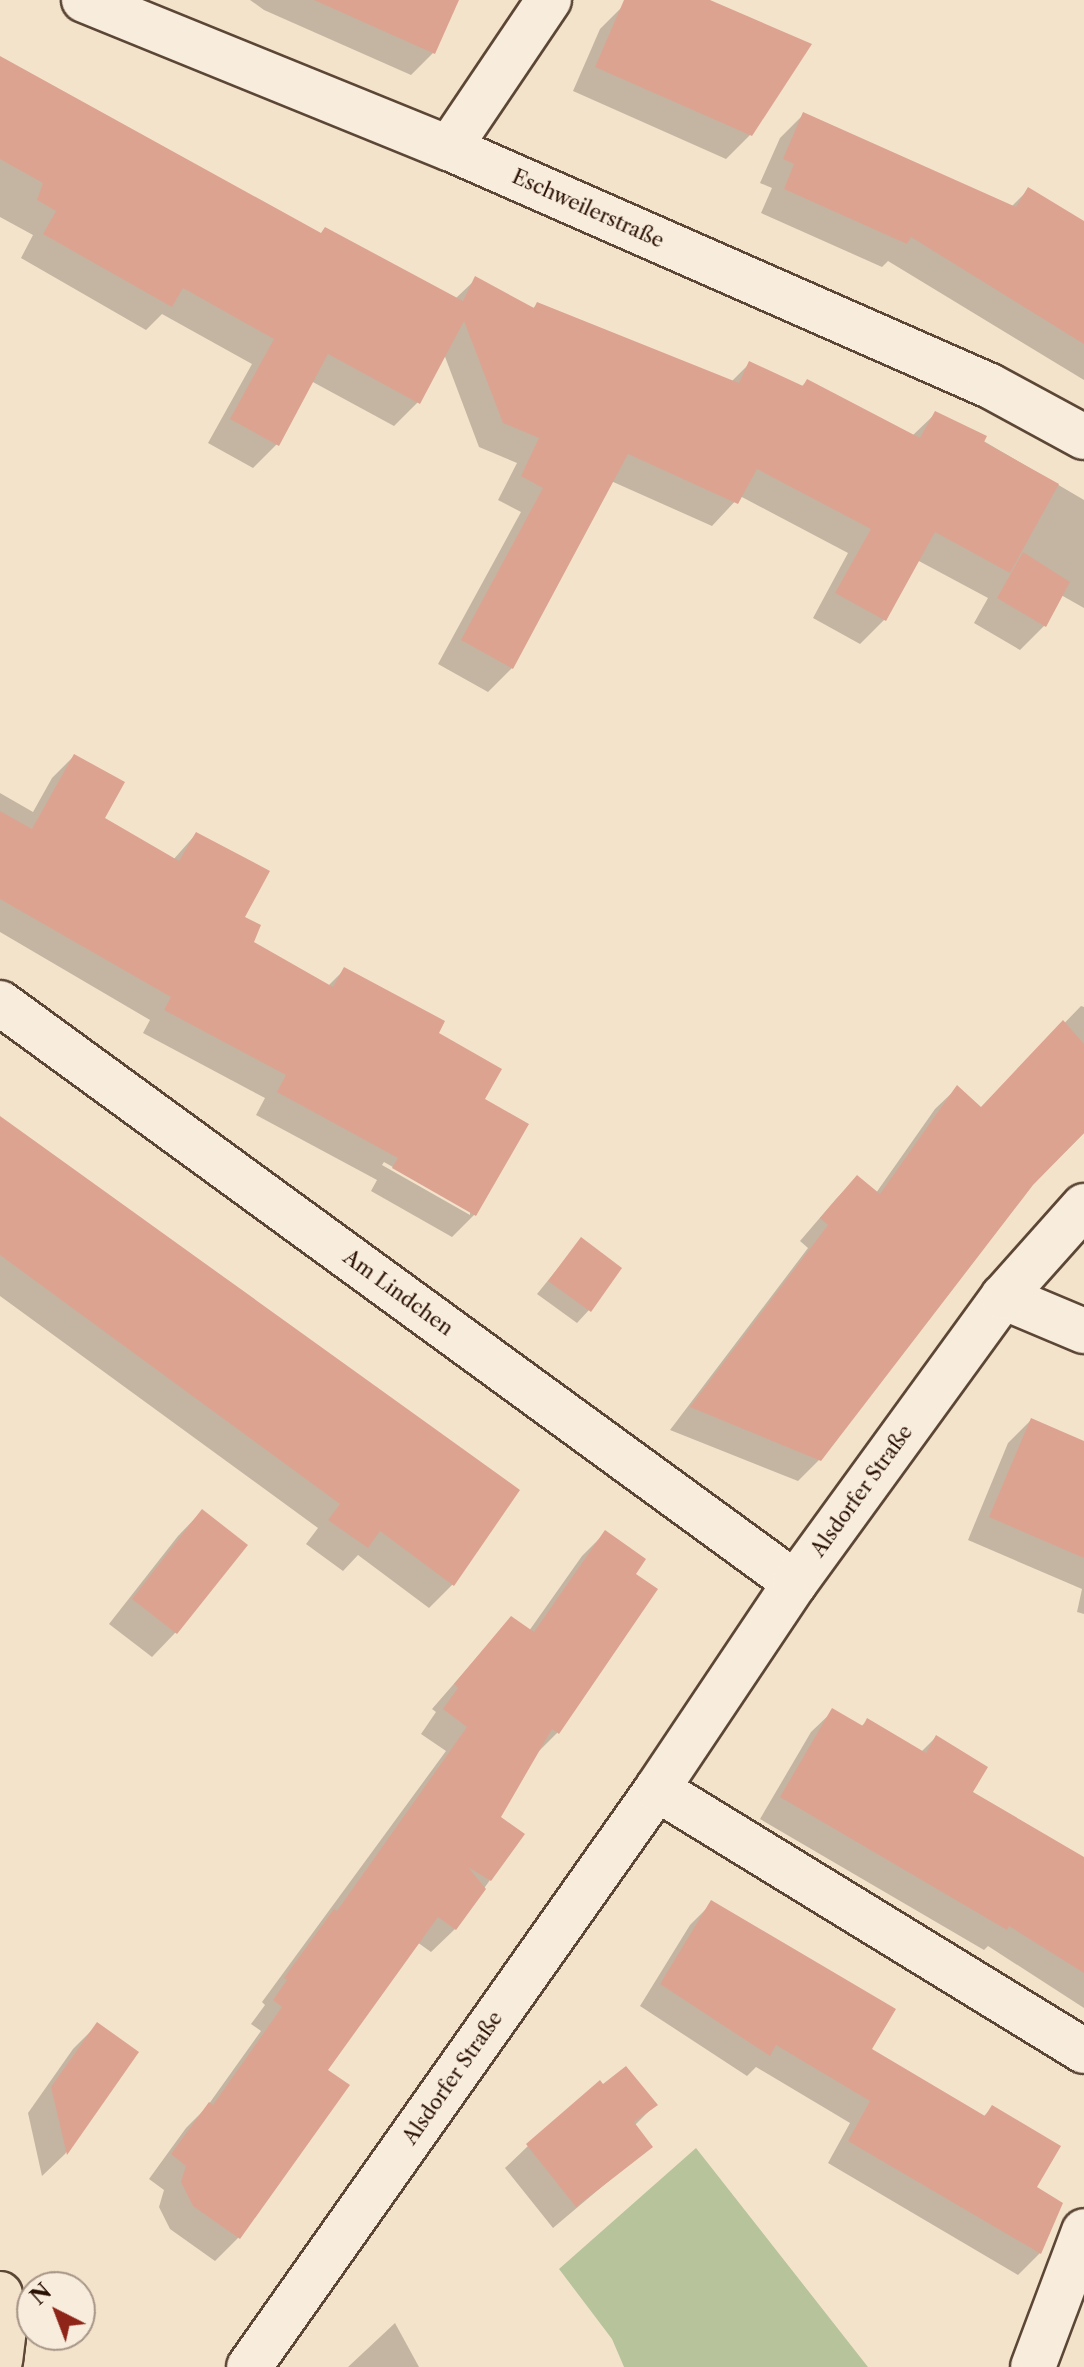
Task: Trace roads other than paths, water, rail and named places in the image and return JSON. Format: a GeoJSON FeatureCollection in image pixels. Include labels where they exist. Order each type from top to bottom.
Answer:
{"type":"FeatureCollection","features":[{"type":"Feature","properties":{"kind":"main road"},"geometry":{"type":"LineString","coordinates":[[0,2294],[4,2329],[0,2360]]}},
{"type":"Feature","properties":{"kind":"street","name":"Eschweilerstraße"},"geometry":{"type":"LineString","coordinates":[[84,0],[449,148],[990,386],[1084,437]]}},
{"type":"Feature","properties":{"kind":"street"},"geometry":{"type":"LineString","coordinates":[[449,148],[549,0]]}},
{"type":"Feature","properties":{"kind":"street","name":"Am Lindchen"},"geometry":{"type":"LineString","coordinates":[[0,1003],[795,1583]]}},
{"type":"Feature","properties":{"kind":"street","name":"Alsdorfer Straße"},"geometry":{"type":"LineString","coordinates":[[249,2367],[657,1789],[795,1583],[1003,1297],[1084,1206]]}},
{"type":"Feature","properties":{"kind":"street"},"geometry":{"type":"LineString","coordinates":[[1003,1297],[1084,1331]]}},
{"type":"Feature","properties":{"kind":"street"},"geometry":{"type":"LineString","coordinates":[[657,1789],[1084,2051]]}},
{"type":"Feature","properties":{"kind":"street"},"geometry":{"type":"LineString","coordinates":[[1033,2367],[1084,2231]]}}]}
